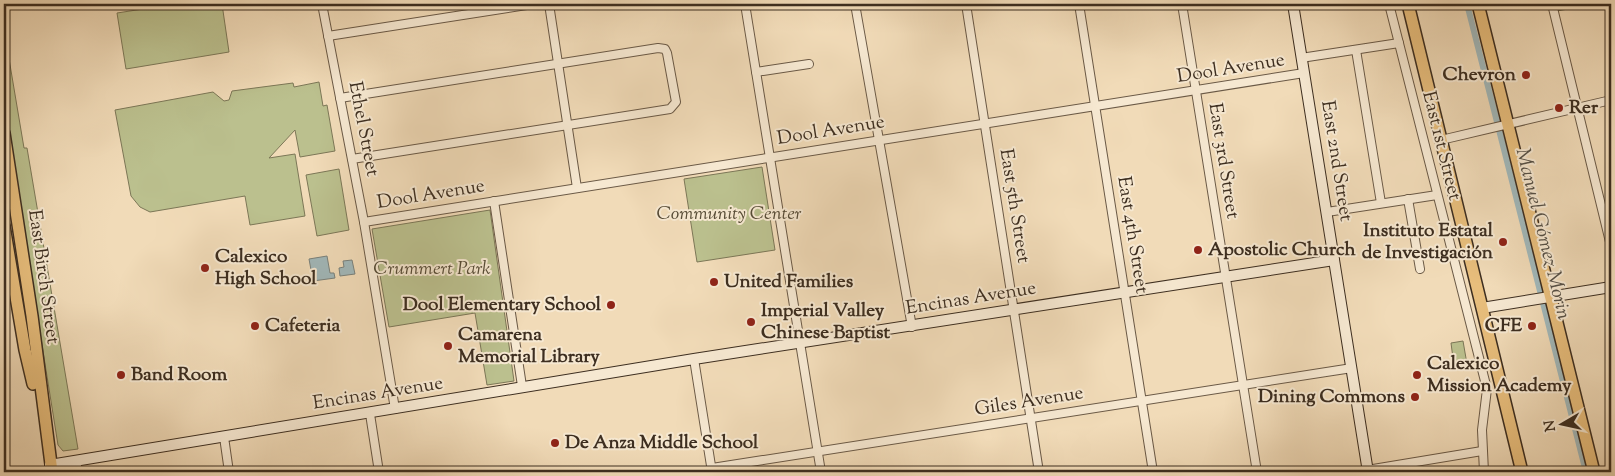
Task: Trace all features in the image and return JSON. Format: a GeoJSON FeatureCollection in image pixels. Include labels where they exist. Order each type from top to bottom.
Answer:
{"type":"FeatureCollection","features":[{"type":"Feature","properties":{"kind":"main road"},"geometry":{"type":"LineString","coordinates":[[1408,4],[1522,472]]}},
{"type":"Feature","properties":{"kind":"main road"},"geometry":{"type":"LineString","coordinates":[[1478,4],[1549,297],[1594,472]]}},
{"type":"Feature","properties":{"kind":"main road","name":"East Birch Street"},"geometry":{"type":"LineString","coordinates":[[4,133],[32,316],[44,427],[51,469]]}},
{"type":"Feature","properties":{"kind":"main road","name":"East Birch Street"},"geometry":{"type":"LineString","coordinates":[[4,226],[25,350],[44,427]]}},
{"type":"Feature","properties":{"kind":"main road"},"geometry":{"type":"LineString","coordinates":[[5,240],[10,241],[13,248],[21,288],[32,316]]}},
{"type":"Feature","properties":{"kind":"street","name":"Ethel Street"},"geometry":{"type":"LineString","coordinates":[[322,4],[364,222],[395,409]]}},
{"type":"Feature","properties":{"kind":"street"},"geometry":{"type":"LineString","coordinates":[[328,36],[533,4]]}},
{"type":"Feature","properties":{"kind":"street"},"geometry":{"type":"LineString","coordinates":[[549,4],[577,188]]}},
{"type":"Feature","properties":{"kind":"street"},"geometry":{"type":"LineString","coordinates":[[745,4],[821,472]]}},
{"type":"Feature","properties":{"kind":"street"},"geometry":{"type":"LineString","coordinates":[[855,4],[912,327]]}},
{"type":"Feature","properties":{"kind":"street","name":"East 5th Street"},"geometry":{"type":"LineString","coordinates":[[966,4],[1040,472]]}},
{"type":"Feature","properties":{"kind":"street","name":"East 4th Street"},"geometry":{"type":"LineString","coordinates":[[1079,4],[1153,472]]}},
{"type":"Feature","properties":{"kind":"street","name":"East 3rd Street"},"geometry":{"type":"LineString","coordinates":[[1182,4],[1257,472]]}},
{"type":"Feature","properties":{"kind":"street","name":"East 2nd Street"},"geometry":{"type":"LineString","coordinates":[[1293,4],[1368,471]]}},
{"type":"Feature","properties":{"kind":"street","name":"East 1st Street"},"geometry":{"type":"LineString","coordinates":[[1389,4],[1487,389],[1482,451],[1484,472]]}},
{"type":"Feature","properties":{"kind":"street"},"geometry":{"type":"LineString","coordinates":[[1552,4],[1611,246]]}},
{"type":"Feature","properties":{"kind":"street","name":"Dool Avenue"},"geometry":{"type":"LineString","coordinates":[[1302,58],[1399,43]]}},
{"type":"Feature","properties":{"kind":"street"},"geometry":{"type":"LineString","coordinates":[[340,98],[663,48],[667,53],[676,102],[670,109],[352,159]]}},
{"type":"Feature","properties":{"kind":"street"},"geometry":{"type":"LineString","coordinates":[[1356,50],[1381,203]]}},
{"type":"Feature","properties":{"kind":"street"},"geometry":{"type":"LineString","coordinates":[[756,72],[810,64]]}},
{"type":"Feature","properties":{"kind":"street","name":"Dool Avenue"},"geometry":{"type":"LineString","coordinates":[[364,222],[1304,73]]}},
{"type":"Feature","properties":{"kind":"street"},"geometry":{"type":"LineString","coordinates":[[1441,140],[1611,100]]}},
{"type":"Feature","properties":{"kind":"street"},"geometry":{"type":"LineString","coordinates":[[1327,212],[1437,195]]}},
{"type":"Feature","properties":{"kind":"street"},"geometry":{"type":"LineString","coordinates":[[1408,199],[1420,269]]}},
{"type":"Feature","properties":{"kind":"street"},"geometry":{"type":"LineString","coordinates":[[494,201],[522,386]]}},
{"type":"Feature","properties":{"kind":"street","name":"Encinas Avenue"},"geometry":{"type":"LineString","coordinates":[[51,469],[76,461],[370,414],[522,386],[1125,294],[1225,276],[1334,260]]}},
{"type":"Feature","properties":{"kind":"street"},"geometry":{"type":"LineString","coordinates":[[1482,308],[1611,287]]}},
{"type":"Feature","properties":{"kind":"street"},"geometry":{"type":"LineString","coordinates":[[1492,350],[1499,362],[1527,472]]}},
{"type":"Feature","properties":{"kind":"street"},"geometry":{"type":"LineString","coordinates":[[694,359],[712,470]]}},
{"type":"Feature","properties":{"kind":"street","name":"Giles Avenue"},"geometry":{"type":"LineString","coordinates":[[712,470],[818,451],[1352,368]]}},
{"type":"Feature","properties":{"kind":"street"},"geometry":{"type":"LineString","coordinates":[[370,414],[379,472]]}},
{"type":"Feature","properties":{"kind":"street"},"geometry":{"type":"LineString","coordinates":[[224,437],[229,472]]}},
{"type":"Feature","properties":{"kind":"street"},"geometry":{"type":"LineString","coordinates":[[1355,472],[1482,451]]}},
{"type":"Feature","properties":{"kind":"street"},"geometry":{"type":"LineString","coordinates":[[76,461],[78,472]]}},
{"type":"Feature","properties":{"kind":"green space"},"geometry":{"type":"Polygon","coordinates":[[[175,4],[222,4],[229,52],[126,69],[117,13],[175,4]]]}},
{"type":"Feature","properties":{"kind":"green space"},"geometry":{"type":"Polygon","coordinates":[[[1555,4],[1595,4],[1557,11],[1555,4]]]}},
{"type":"Feature","properties":{"kind":"green space"},"geometry":{"type":"Polygon","coordinates":[[[4,29],[24,148],[27,148],[78,449],[63,451],[58,445],[4,107],[4,29]]]}},
{"type":"Feature","properties":{"kind":"green space"},"geometry":{"type":"Polygon","coordinates":[[[319,82],[323,106],[327,105],[335,151],[300,157],[295,130],[269,158],[295,154],[305,216],[250,225],[245,196],[150,212],[140,207],[131,196],[115,110],[213,92],[224,101],[229,100],[232,91],[293,83],[294,87],[319,82]]]}},
{"type":"Feature","properties":{"kind":"green space","name":"Community Center"},"geometry":{"type":"Polygon","coordinates":[[[762,167],[775,250],[697,262],[684,179],[762,167]]]}},
{"type":"Feature","properties":{"kind":"green space"},"geometry":{"type":"Polygon","coordinates":[[[339,169],[349,230],[317,236],[306,175],[339,169]]]}},
{"type":"Feature","properties":{"kind":"green space","name":"Crummert Park"},"geometry":{"type":"Polygon","coordinates":[[[490,210],[514,381],[487,385],[475,313],[389,327],[372,229],[490,210]]]}},
{"type":"Feature","properties":{"kind":"green space"},"geometry":{"type":"Polygon","coordinates":[[[1463,341],[1467,364],[1454,366],[1451,343],[1463,341]]]}},
{"type":"Feature","properties":{"kind":"water"},"geometry":{"type":"Polygon","coordinates":[[[327,256],[330,273],[334,273],[335,278],[313,281],[309,259],[327,256]]]}},
{"type":"Feature","properties":{"kind":"water"},"geometry":{"type":"Polygon","coordinates":[[[352,260],[355,274],[340,276],[339,268],[344,267],[343,261],[352,260]]]}},
{"type":"Feature","properties":{"kind":"waterway","name":"Manuel Gómez Morin"},"geometry":{"type":"LineString","coordinates":[[1467,4],[1586,472]]}},
{"type":"Feature","properties":{"kind":"place","name":"Chevron"},"geometry":{"type":"Point","coordinates":[1526,75]}},
{"type":"Feature","properties":{"kind":"place","name":"Rer"},"geometry":{"type":"Point","coordinates":[1559,108]}},
{"type":"Feature","properties":{"kind":"place","name":"Instituto Estatal de Investigación"},"geometry":{"type":"Point","coordinates":[1503,242]}},
{"type":"Feature","properties":{"kind":"place","name":"Apostolic Church"},"geometry":{"type":"Point","coordinates":[1198,250]}},
{"type":"Feature","properties":{"kind":"place","name":"Calexico High School"},"geometry":{"type":"Point","coordinates":[205,268]}},
{"type":"Feature","properties":{"kind":"place","name":"United Families"},"geometry":{"type":"Point","coordinates":[714,282]}},
{"type":"Feature","properties":{"kind":"place","name":"Dool Elementary School"},"geometry":{"type":"Point","coordinates":[611,305]}},
{"type":"Feature","properties":{"kind":"place","name":"Imperial Valley Chinese Baptist"},"geometry":{"type":"Point","coordinates":[751,322]}},
{"type":"Feature","properties":{"kind":"place","name":"Cafeteria"},"geometry":{"type":"Point","coordinates":[255,326]}},
{"type":"Feature","properties":{"kind":"place","name":"CFE"},"geometry":{"type":"Point","coordinates":[1532,326]}},
{"type":"Feature","properties":{"kind":"place","name":"Camarena Memorial Library"},"geometry":{"type":"Point","coordinates":[448,346]}},
{"type":"Feature","properties":{"kind":"place","name":"Band Room"},"geometry":{"type":"Point","coordinates":[121,375]}},
{"type":"Feature","properties":{"kind":"place","name":"Calexico Mission Academy"},"geometry":{"type":"Point","coordinates":[1417,375]}},
{"type":"Feature","properties":{"kind":"place","name":"Dining Commons"},"geometry":{"type":"Point","coordinates":[1415,397]}},
{"type":"Feature","properties":{"kind":"place","name":"De Anza Middle School"},"geometry":{"type":"Point","coordinates":[555,443]}}]}
